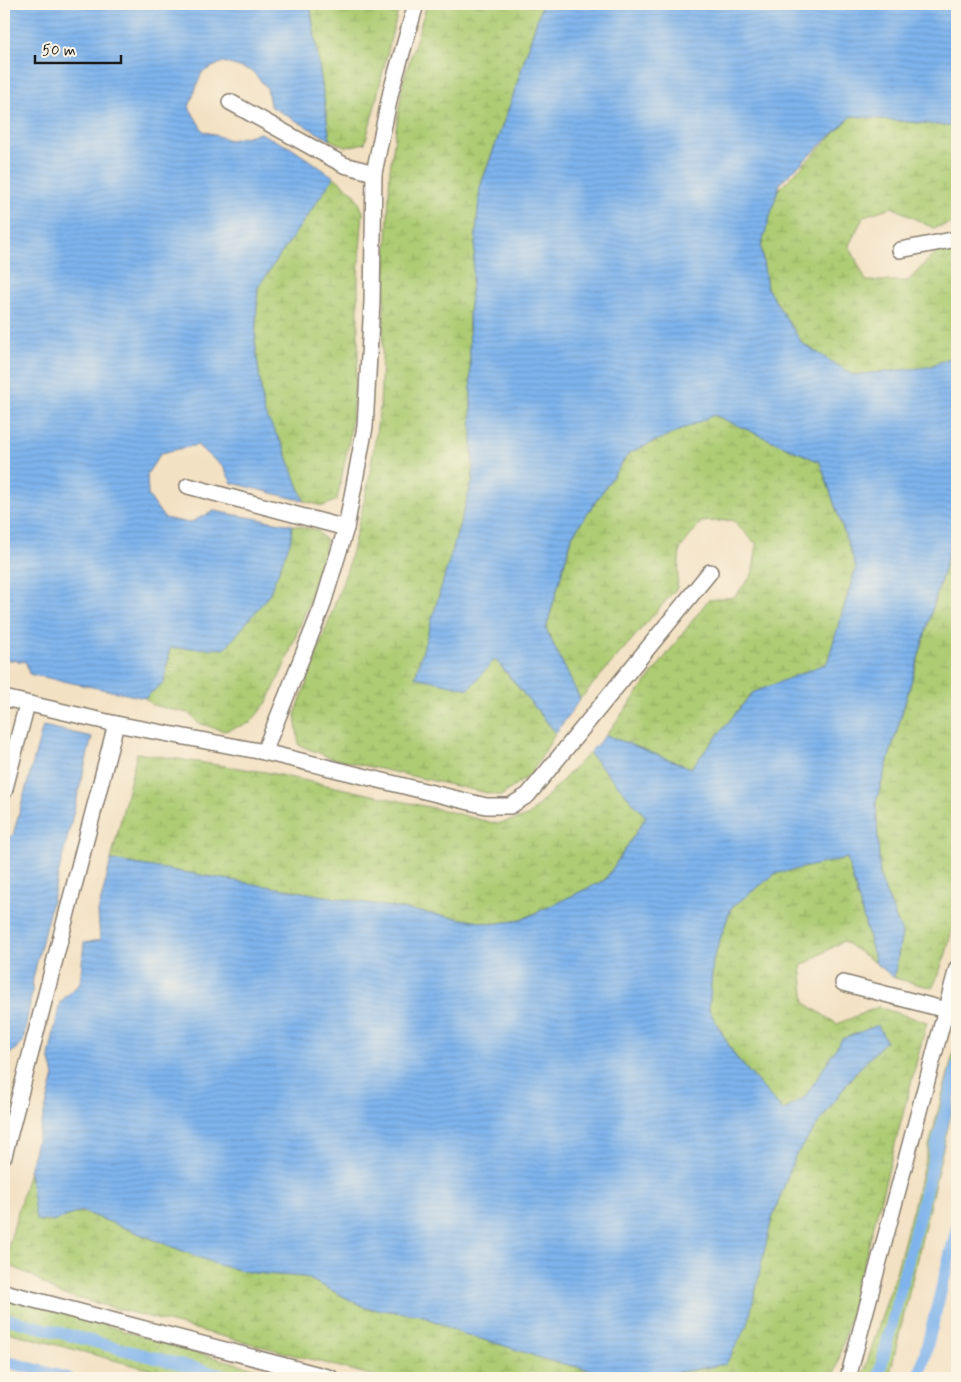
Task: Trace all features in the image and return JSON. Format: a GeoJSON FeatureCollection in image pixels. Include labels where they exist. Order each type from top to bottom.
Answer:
{"type":"FeatureCollection","features":[{"type":"Feature","properties":{"kind":"lane"},"geometry":{"type":"LineString","coordinates":[[264,752],[322,607],[346,528],[365,428],[372,302],[374,173],[392,91],[416,4]]}},
{"type":"Feature","properties":{"kind":"lane"},"geometry":{"type":"LineString","coordinates":[[230,102],[344,165],[374,173]]}},
{"type":"Feature","properties":{"kind":"lane"},"geometry":{"type":"LineString","coordinates":[[900,250],[957,239]]}},
{"type":"Feature","properties":{"kind":"lane"},"geometry":{"type":"LineString","coordinates":[[188,486],[346,528]]}},
{"type":"Feature","properties":{"kind":"lane"},"geometry":{"type":"LineString","coordinates":[[4,698],[116,724],[264,752],[486,806],[510,806],[528,795],[710,572]]}},
{"type":"Feature","properties":{"kind":"lane"},"geometry":{"type":"LineString","coordinates":[[4,792],[27,704]]}},
{"type":"Feature","properties":{"kind":"lane"},"geometry":{"type":"LineString","coordinates":[[4,1156],[116,724]]}},
{"type":"Feature","properties":{"kind":"lane"},"geometry":{"type":"LineString","coordinates":[[848,1378],[957,968]]}},
{"type":"Feature","properties":{"kind":"lane"},"geometry":{"type":"LineString","coordinates":[[843,983],[946,1010]]}},
{"type":"Feature","properties":{"kind":"lane"},"geometry":{"type":"LineString","coordinates":[[4,1292],[331,1378]]}},
{"type":"Feature","properties":{"kind":"green space"},"geometry":{"type":"Polygon","coordinates":[[[310,4],[400,4],[365,143],[346,147],[330,140],[310,4]]]}},
{"type":"Feature","properties":{"kind":"green space"},"geometry":{"type":"Polygon","coordinates":[[[427,4],[542,4],[512,99],[480,187],[469,316],[473,479],[416,677],[495,659],[556,733],[531,774],[501,796],[331,758],[299,745],[295,715],[348,567],[368,485],[380,407],[390,169],[403,82],[427,4]]]}},
{"type":"Feature","properties":{"kind":"green space"},"geometry":{"type":"Polygon","coordinates":[[[852,116],[957,127],[957,222],[933,228],[892,207],[864,216],[849,245],[866,281],[908,281],[936,252],[957,249],[957,355],[928,367],[853,375],[802,343],[767,288],[761,247],[777,191],[852,116]]]}},
{"type":"Feature","properties":{"kind":"green space"},"geometry":{"type":"Polygon","coordinates":[[[334,177],[355,194],[363,212],[358,275],[358,358],[349,442],[337,500],[323,506],[304,501],[284,448],[264,413],[255,341],[258,287],[334,177]]]}},
{"type":"Feature","properties":{"kind":"green space"},"geometry":{"type":"Polygon","coordinates":[[[714,415],[820,462],[856,567],[827,664],[752,693],[691,768],[606,735],[708,600],[734,597],[752,575],[757,545],[733,520],[701,522],[680,549],[677,588],[580,699],[546,629],[572,536],[629,453],[714,415]]]}},
{"type":"Feature","properties":{"kind":"green space"},"geometry":{"type":"Polygon","coordinates":[[[292,525],[317,530],[326,541],[322,569],[285,664],[268,701],[250,723],[224,731],[198,723],[188,713],[152,705],[145,698],[164,682],[170,648],[290,540],[292,525]]]}},
{"type":"Feature","properties":{"kind":"green space"},"geometry":{"type":"Polygon","coordinates":[[[957,525],[957,908],[946,954],[933,988],[894,978],[902,933],[880,878],[876,802],[957,525]]]}},
{"type":"Feature","properties":{"kind":"green space"},"geometry":{"type":"Polygon","coordinates":[[[137,753],[265,772],[447,811],[497,824],[528,816],[589,753],[646,817],[605,880],[521,920],[492,924],[111,860],[137,753]]]}},
{"type":"Feature","properties":{"kind":"green space"},"geometry":{"type":"Polygon","coordinates":[[[847,858],[876,963],[843,941],[801,966],[805,1003],[837,1024],[878,1007],[927,1022],[834,1378],[625,1378],[664,1375],[726,1364],[771,1222],[795,1156],[854,1074],[886,1041],[842,1039],[805,1097],[783,1111],[735,1056],[709,1010],[713,960],[731,908],[775,873],[847,858]]]}},
{"type":"Feature","properties":{"kind":"green space"},"geometry":{"type":"Polygon","coordinates":[[[957,1039],[957,1089],[889,1378],[862,1378],[897,1269],[957,1039]]]}},
{"type":"Feature","properties":{"kind":"green space"},"geometry":{"type":"Polygon","coordinates":[[[29,1171],[37,1220],[54,1221],[82,1211],[218,1265],[253,1273],[305,1277],[366,1308],[421,1315],[460,1333],[547,1360],[625,1378],[382,1378],[57,1293],[33,1276],[4,1263],[29,1171]]]}},
{"type":"Feature","properties":{"kind":"green space"},"geometry":{"type":"Polygon","coordinates":[[[4,1294],[186,1350],[292,1378],[182,1378],[4,1331],[4,1294]]]}},
{"type":"Feature","properties":{"kind":"water"},"geometry":{"type":"Polygon","coordinates":[[[4,4],[310,4],[330,140],[270,106],[267,88],[252,71],[223,62],[202,72],[189,107],[203,131],[230,140],[260,133],[291,148],[334,177],[258,287],[255,341],[264,412],[284,448],[304,501],[232,483],[223,467],[197,445],[161,453],[147,474],[148,495],[164,518],[189,523],[214,511],[292,525],[291,540],[269,595],[225,649],[170,648],[164,682],[145,698],[29,674],[26,662],[4,659],[4,4]]]}},
{"type":"Feature","properties":{"kind":"water"},"geometry":{"type":"Polygon","coordinates":[[[542,4],[957,4],[957,127],[852,116],[780,183],[761,247],[767,288],[802,343],[853,375],[928,367],[957,355],[957,525],[876,802],[880,878],[902,933],[894,978],[876,963],[847,858],[775,874],[731,908],[713,960],[709,1010],[735,1056],[783,1111],[805,1097],[842,1039],[878,1025],[886,1041],[854,1074],[795,1156],[771,1222],[748,1324],[726,1364],[664,1375],[625,1378],[547,1360],[460,1333],[421,1315],[366,1308],[305,1277],[253,1273],[218,1265],[82,1211],[54,1221],[36,1220],[29,1171],[54,1076],[49,1056],[60,1002],[80,983],[84,943],[100,940],[98,912],[111,860],[492,924],[521,920],[605,880],[646,817],[589,753],[606,735],[691,768],[752,693],[827,663],[856,567],[820,462],[714,415],[629,453],[572,536],[546,629],[580,699],[556,733],[495,659],[469,689],[415,677],[473,479],[469,316],[480,187],[512,99],[542,4]]]}},
{"type":"Feature","properties":{"kind":"water"},"geometry":{"type":"Polygon","coordinates":[[[43,726],[92,737],[33,978],[23,1042],[9,1055],[4,1090],[4,841],[13,835],[43,726]]]}},
{"type":"Feature","properties":{"kind":"waterway"},"geometry":{"type":"LineString","coordinates":[[878,1378],[957,1066]]}},
{"type":"Feature","properties":{"kind":"waterway"},"geometry":{"type":"LineString","coordinates":[[919,1378],[957,1227]]}},
{"type":"Feature","properties":{"kind":"waterway"},"geometry":{"type":"LineString","coordinates":[[4,1318],[232,1378]]}},
{"type":"Feature","properties":{"kind":"waterway"},"geometry":{"type":"LineString","coordinates":[[4,1361],[67,1378]]}}]}
